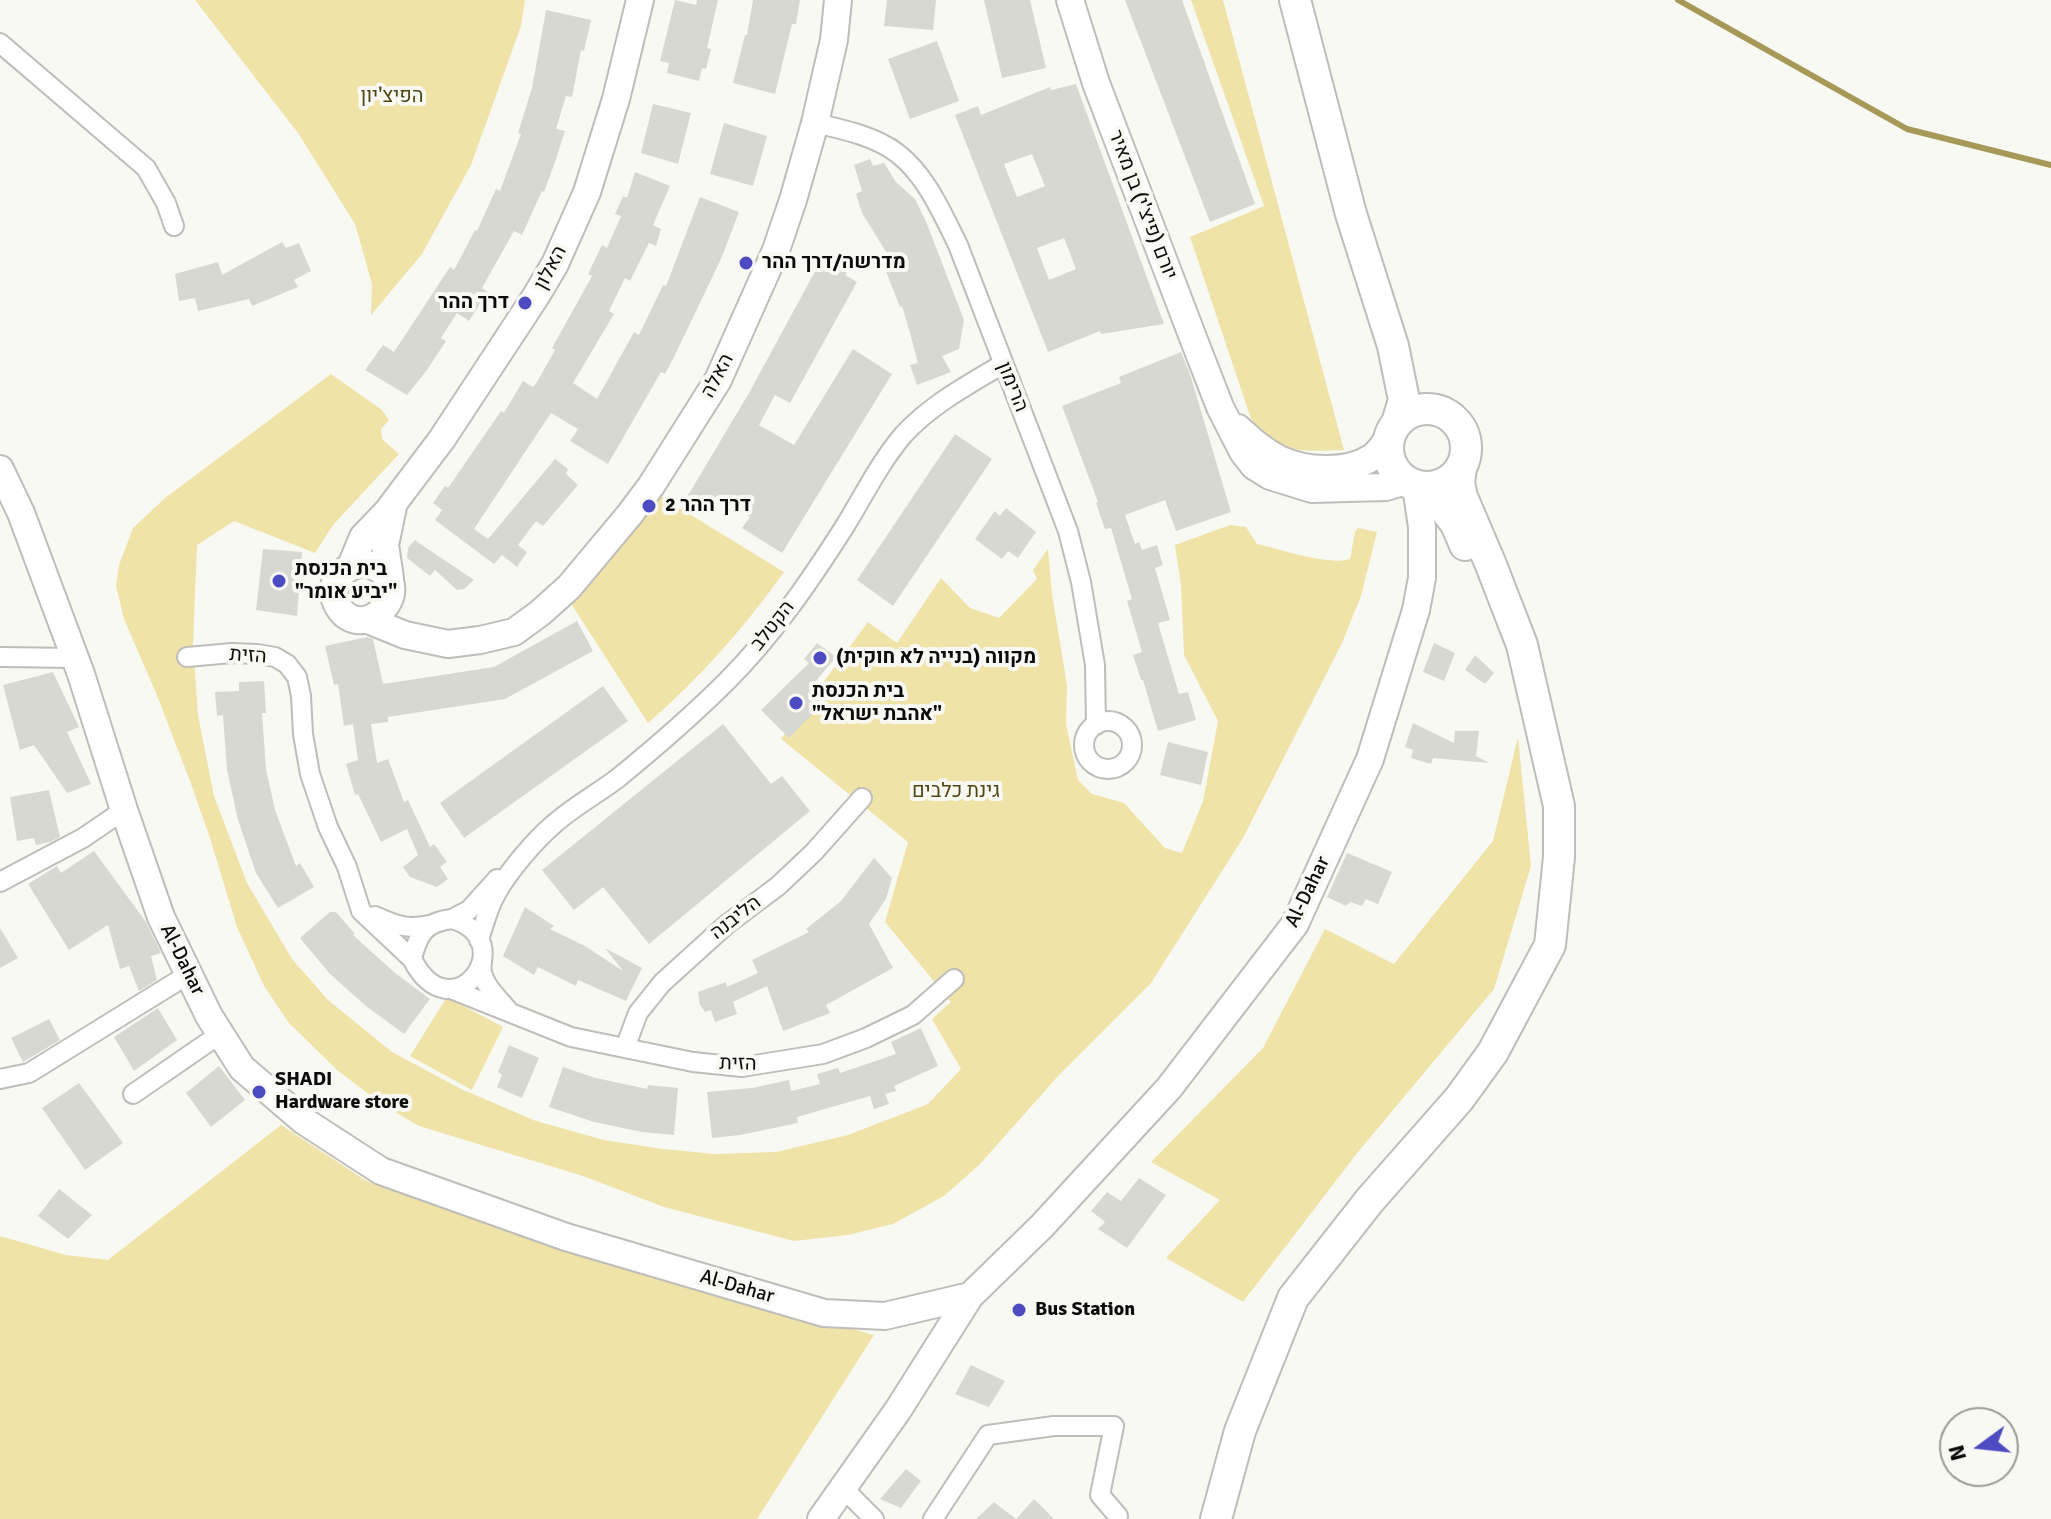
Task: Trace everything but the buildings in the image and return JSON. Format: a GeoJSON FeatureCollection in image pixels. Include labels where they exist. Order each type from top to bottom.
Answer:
{"type":"FeatureCollection","features":[{"type":"Feature","properties":{"kind":"main road"},"geometry":{"type":"LineString","coordinates":[[1295,0],[1351,214],[1393,346],[1404,400],[1393,431],[1390,462],[1397,473],[1417,485],[1456,524],[1507,645],[1544,744]]}},
{"type":"Feature","properties":{"kind":"main road"},"geometry":{"type":"LineString","coordinates":[[1393,346],[1421,403],[1427,409]]}},
{"type":"Feature","properties":{"kind":"main road"},"geometry":{"type":"LineString","coordinates":[[1216,1519],[1240,1431],[1293,1298],[1370,1200],[1459,1099],[1493,1052],[1550,945],[1559,857],[1559,806],[1522,645],[1462,497],[1459,483],[1466,445],[1463,434],[1449,416],[1427,409],[1410,413],[1393,431]]}},
{"type":"Feature","properties":{"kind":"main road"},"geometry":{"type":"LineString","coordinates":[[1417,485],[1441,485],[1461,468]]}},
{"type":"Feature","properties":{"kind":"street","name":"האלון"},"geometry":{"type":"LineString","coordinates":[[351,566],[363,537],[395,503],[442,439],[555,264],[587,192],[599,155],[640,0]]}},
{"type":"Feature","properties":{"kind":"street","name":"האלה"},"geometry":{"type":"LineString","coordinates":[[368,620],[405,635],[448,644],[514,632],[569,587],[630,514],[718,380],[776,250],[815,123],[834,40],[838,0]]}},
{"type":"Feature","properties":{"kind":"street","name":"יורם (פיצ'י) בן מאיר"},"geometry":{"type":"LineString","coordinates":[[1070,0],[1096,83],[1220,407],[1243,452],[1254,466],[1291,484],[1326,490],[1417,485]]}},
{"type":"Feature","properties":{"kind":"street"},"geometry":{"type":"LineString","coordinates":[[0,43],[146,168],[166,203],[174,226]]}},
{"type":"Feature","properties":{"kind":"street","name":"הרימון"},"geometry":{"type":"LineString","coordinates":[[815,123],[856,133],[896,152],[920,176],[941,209],[958,245],[1068,531],[1081,582],[1095,665],[1096,725]]}},
{"type":"Feature","properties":{"kind":"street","name":"הקטלב"},"geometry":{"type":"LineString","coordinates":[[481,948],[496,893],[515,866],[553,824],[603,790],[648,753],[730,678],[768,635],[824,559],[885,458],[905,433],[961,388],[1003,364]]}},
{"type":"Feature","properties":{"kind":"street","name":"יורם (פיצ'י) בן מאיר"},"geometry":{"type":"LineString","coordinates":[[1220,407],[1261,448],[1279,459],[1300,466],[1325,469],[1349,466],[1373,457],[1393,431]]}},
{"type":"Feature","properties":{"kind":"street","name":"Al-Dahar"},"geometry":{"type":"LineString","coordinates":[[0,469],[21,513],[75,658],[161,917],[209,1016],[242,1068],[304,1121],[381,1171],[566,1237],[824,1313],[885,1316],[970,1296],[1042,1226],[1169,1088],[1295,924],[1370,759],[1416,610],[1422,578],[1422,527],[1417,485]]}},
{"type":"Feature","properties":{"kind":"street","name":"האלון"},"geometry":{"type":"LineString","coordinates":[[391,582],[385,545],[395,503]]}},
{"type":"Feature","properties":{"kind":"street"},"geometry":{"type":"LineString","coordinates":[[391,582],[387,605],[381,613],[368,620],[348,617],[340,611],[334,599],[335,581],[341,573],[351,566],[364,563],[374,566],[391,582],[398,592],[402,613],[448,644]]}},
{"type":"Feature","properties":{"kind":"street","name":"הזית"},"geometry":{"type":"LineString","coordinates":[[187,657],[232,653],[275,657],[287,664],[297,677],[310,774],[361,911],[412,959]]}},
{"type":"Feature","properties":{"kind":"street"},"geometry":{"type":"LineString","coordinates":[[0,657],[75,658]]}},
{"type":"Feature","properties":{"kind":"street","name":"הליבנה"},"geometry":{"type":"LineString","coordinates":[[625,1048],[638,1013],[662,983],[726,925],[778,886],[814,852],[862,798]]}},
{"type":"Feature","properties":{"kind":"street"},"geometry":{"type":"LineString","coordinates":[[0,882],[83,838],[124,810]]}},
{"type":"Feature","properties":{"kind":"street","name":"הקטלב"},"geometry":{"type":"LineString","coordinates":[[452,919],[469,910],[502,874],[515,866]]}},
{"type":"Feature","properties":{"kind":"street"},"geometry":{"type":"LineString","coordinates":[[361,911],[398,926],[414,928],[440,920],[452,919],[464,923],[474,930],[481,948],[480,970],[508,1010]]}},
{"type":"Feature","properties":{"kind":"street"},"geometry":{"type":"LineString","coordinates":[[429,925],[416,942],[412,959],[425,979],[435,986],[451,989],[469,982],[478,973],[481,948]]}},
{"type":"Feature","properties":{"kind":"street"},"geometry":{"type":"LineString","coordinates":[[0,1079],[29,1073],[189,974]]}},
{"type":"Feature","properties":{"kind":"street","name":"הזית"},"geometry":{"type":"LineString","coordinates":[[451,989],[571,1037],[693,1062],[742,1067],[823,1054],[866,1038],[913,1015],[954,979]]}},
{"type":"Feature","properties":{"kind":"street"},"geometry":{"type":"LineString","coordinates":[[133,1094],[220,1034]]}},
{"type":"Feature","properties":{"kind":"street"},"geometry":{"type":"LineString","coordinates":[[821,1519],[898,1410],[970,1296]]}},
{"type":"Feature","properties":{"kind":"street"},"geometry":{"type":"LineString","coordinates":[[933,1519],[988,1435],[1054,1426],[1114,1426],[1100,1495],[1118,1516]]}},
{"type":"Feature","properties":{"kind":"street"},"geometry":{"type":"LineString","coordinates":[[843,1488],[874,1519]]}},
{"type":"Feature","properties":{"kind":"green space","name":"הפיצ'יון"},"geometry":{"type":"Polygon","coordinates":[[[195,0],[525,0],[521,26],[471,165],[422,254],[371,315],[372,284],[355,224],[298,133],[195,0]]]}},
{"type":"Feature","properties":{"kind":"green space"},"geometry":{"type":"Polygon","coordinates":[[[1191,0],[1223,0],[1344,450],[1302,450],[1282,446],[1264,437],[1250,416],[1190,237],[1264,206],[1191,0]]]}},
{"type":"Feature","properties":{"kind":"green space","name":"גינת כלבים"},"geometry":{"type":"Polygon","coordinates":[[[331,374],[382,410],[389,420],[381,429],[382,439],[399,454],[333,525],[315,553],[234,521],[197,545],[193,645],[198,715],[214,796],[247,883],[292,959],[328,1000],[392,1052],[461,1089],[536,1121],[604,1140],[663,1149],[715,1154],[776,1152],[848,1135],[928,1104],[961,1069],[932,1019],[951,1002],[885,922],[908,842],[781,739],[868,622],[897,643],[941,578],[970,608],[999,618],[1037,579],[1033,570],[1048,549],[1067,685],[1066,724],[1078,780],[1092,794],[1124,803],[1165,848],[1182,853],[1203,801],[1218,721],[1184,655],[1181,585],[1175,545],[1230,525],[1246,527],[1257,544],[1318,559],[1341,561],[1350,559],[1358,528],[1377,532],[1361,596],[1342,643],[1243,838],[1151,983],[1059,1075],[980,1164],[944,1196],[893,1224],[848,1235],[794,1241],[664,1207],[583,1176],[419,1126],[383,1105],[337,1070],[289,1023],[264,986],[237,927],[190,781],[124,619],[116,586],[119,565],[133,528],[165,498],[331,374]]]}},
{"type":"Feature","properties":{"kind":"green space"},"geometry":{"type":"Polygon","coordinates":[[[660,496],[784,572],[720,652],[648,723],[570,602],[612,558],[660,496]]]}},
{"type":"Feature","properties":{"kind":"green space"},"geometry":{"type":"Polygon","coordinates":[[[1518,737],[1531,866],[1494,989],[1358,1152],[1243,1302],[1166,1258],[1220,1200],[1151,1162],[1263,1048],[1325,929],[1394,964],[1493,841],[1518,737]]]}},
{"type":"Feature","properties":{"kind":"green space"},"geometry":{"type":"Polygon","coordinates":[[[447,997],[503,1027],[472,1090],[410,1056],[447,997]]]}},
{"type":"Feature","properties":{"kind":"green space"},"geometry":{"type":"Polygon","coordinates":[[[281,1125],[365,1180],[529,1239],[874,1335],[757,1519],[0,1519],[0,1236],[66,1255],[108,1260],[281,1125]]]}},
{"type":"Feature","properties":{"kind":"waterway"},"geometry":{"type":"LineString","coordinates":[[1678,0],[1907,129],[2051,165]]}},
{"type":"Feature","properties":{"kind":"place","name":"מדרשה/דרך ההר"},"geometry":{"type":"Point","coordinates":[746,263]}},
{"type":"Feature","properties":{"kind":"place","name":"דרך ההר"},"geometry":{"type":"Point","coordinates":[525,303]}},
{"type":"Feature","properties":{"kind":"place","name":"דרך ההר 2"},"geometry":{"type":"Point","coordinates":[649,506]}},
{"type":"Feature","properties":{"kind":"place","name":"בית הכנסת \"יביע אומר\""},"geometry":{"type":"Point","coordinates":[279,581]}},
{"type":"Feature","properties":{"kind":"place","name":"מקווה (בנייה לא חוקית)"},"geometry":{"type":"Point","coordinates":[820,658]}},
{"type":"Feature","properties":{"kind":"place","name":"בית הכנסת \"אהבת ישראל\""},"geometry":{"type":"Point","coordinates":[796,703]}},
{"type":"Feature","properties":{"kind":"place","name":"SHADI Hardware store"},"geometry":{"type":"Point","coordinates":[259,1092]}},
{"type":"Feature","properties":{"kind":"place","name":"Bus Station"},"geometry":{"type":"Point","coordinates":[1019,1310]}}]}
